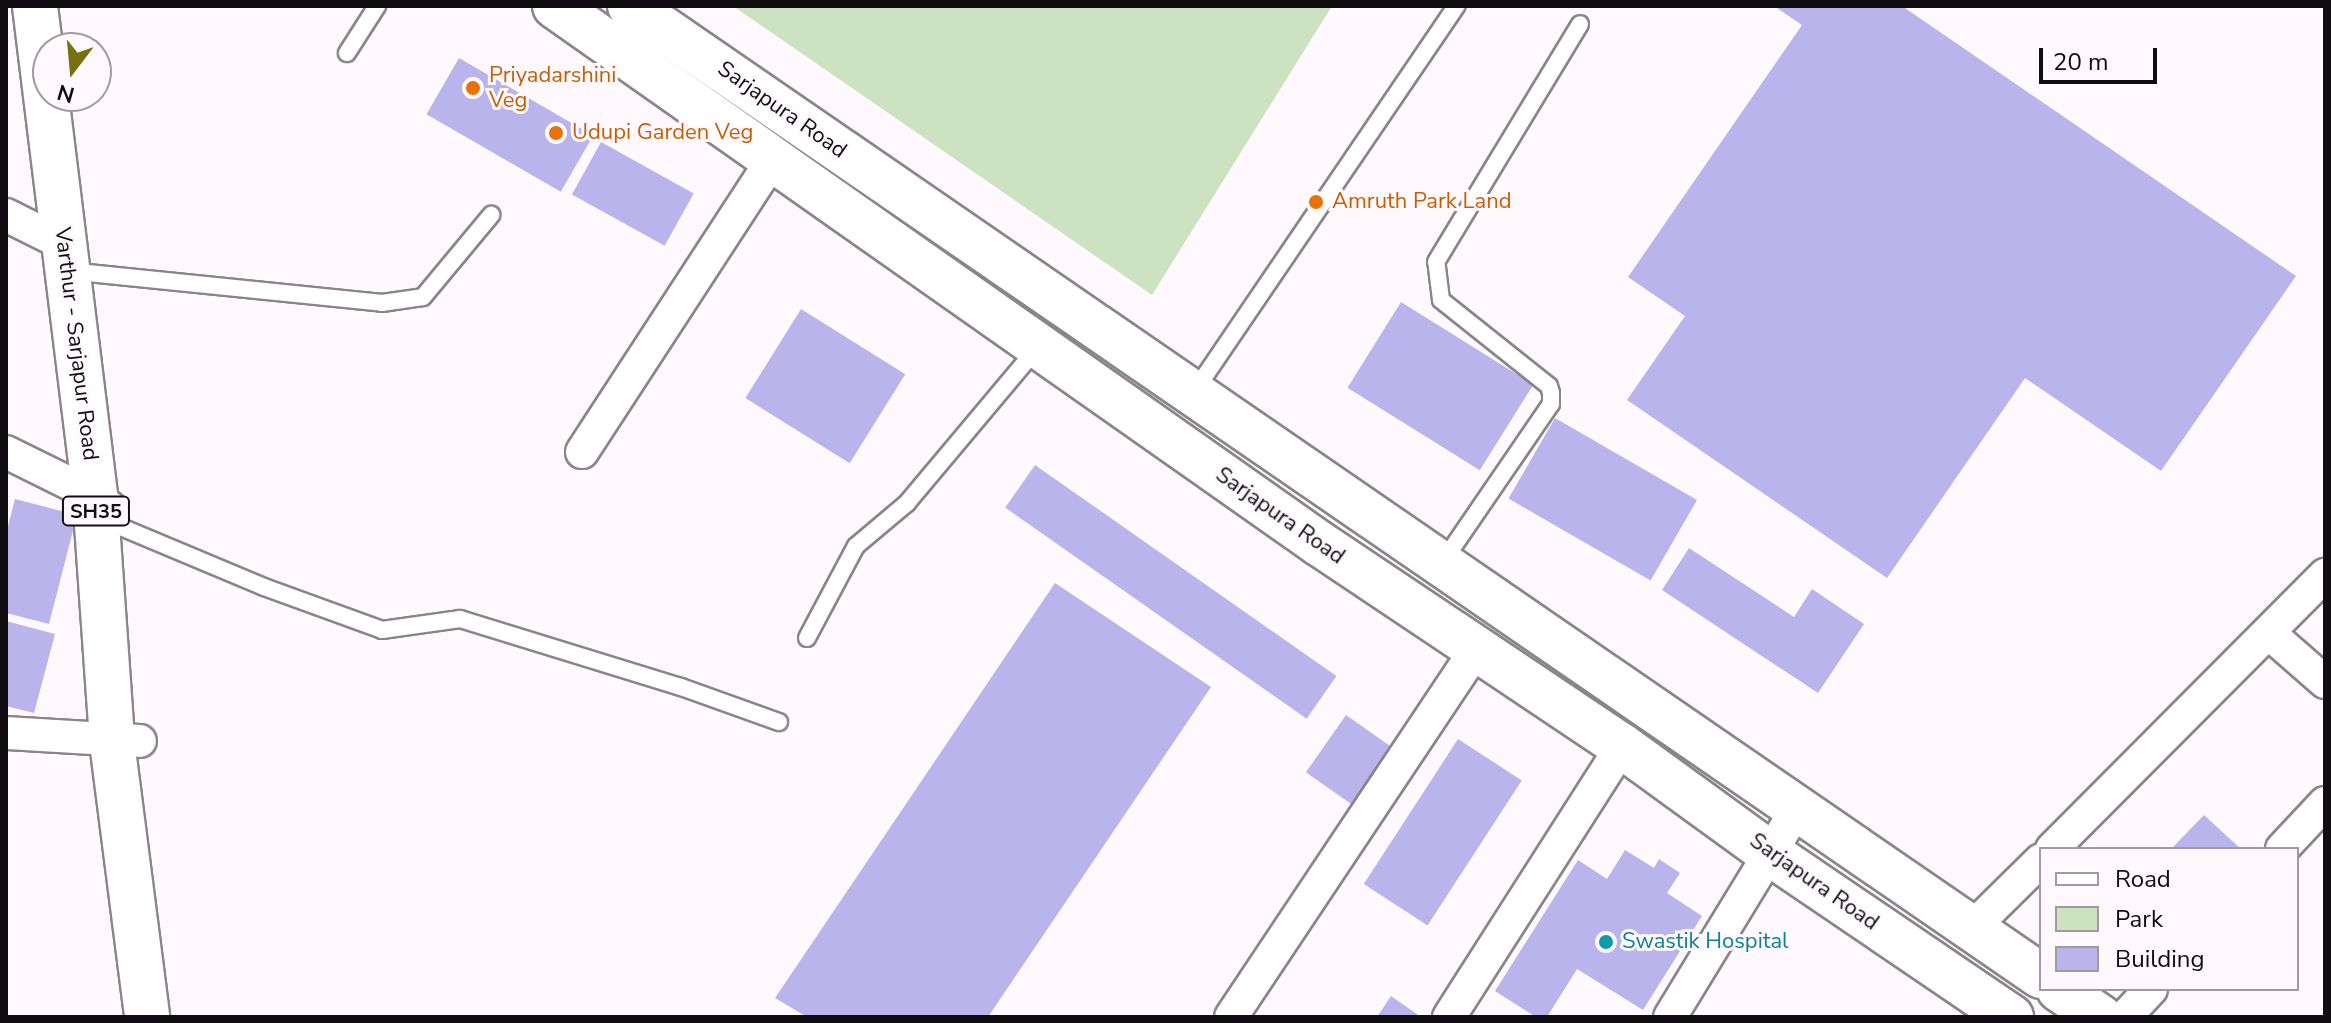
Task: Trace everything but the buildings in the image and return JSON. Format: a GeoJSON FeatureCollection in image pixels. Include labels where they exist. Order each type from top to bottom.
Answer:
{"type":"FeatureCollection","features":[{"type":"Feature","properties":{"kind":"main road","name":"Varthur - Sarjapur Road"},"geometry":{"type":"LineString","coordinates":[[35,6],[76,259],[109,511],[147,1017]]}},
{"type":"Feature","properties":{"kind":"main road"},"geometry":{"type":"LineString","coordinates":[[61,6],[63,32]]}},
{"type":"Feature","properties":{"kind":"main road","name":"Sarjapura Road"},"geometry":{"type":"LineString","coordinates":[[555,6],[1039,347],[2011,1017]]}},
{"type":"Feature","properties":{"kind":"main road","name":"Sarjapura Road"},"geometry":{"type":"LineString","coordinates":[[630,6],[2039,975]]}},
{"type":"Feature","properties":{"kind":"main road","name":"Varthur - Sarjapur Road"},"geometry":{"type":"LineString","coordinates":[[71,112],[76,259]]}},
{"type":"Feature","properties":{"kind":"main road","name":"Varthur - Sarjapur Road"},"geometry":{"type":"LineString","coordinates":[[126,741],[173,1017]]}},
{"type":"Feature","properties":{"kind":"main road"},"geometry":{"type":"LineString","coordinates":[[2062,991],[2100,1017]]}},
{"type":"Feature","properties":{"kind":"street"},"geometry":{"type":"LineString","coordinates":[[582,452],[773,159]]}},
{"type":"Feature","properties":{"kind":"street"},"geometry":{"type":"LineString","coordinates":[[6,215],[76,259]]}},
{"type":"Feature","properties":{"kind":"street"},"geometry":{"type":"LineString","coordinates":[[6,452],[109,511]]}},
{"type":"Feature","properties":{"kind":"street"},"geometry":{"type":"LineString","coordinates":[[2054,847],[2270,634],[2325,575]]}},
{"type":"Feature","properties":{"kind":"street"},"geometry":{"type":"LineString","coordinates":[[2270,634],[2325,682]]}},
{"type":"Feature","properties":{"kind":"street"},"geometry":{"type":"LineString","coordinates":[[1231,1017],[1476,649]]}},
{"type":"Feature","properties":{"kind":"street"},"geometry":{"type":"LineString","coordinates":[[6,733],[126,741]]}},
{"type":"Feature","properties":{"kind":"street"},"geometry":{"type":"LineString","coordinates":[[1449,1017],[1622,746]]}},
{"type":"Feature","properties":{"kind":"street"},"geometry":{"type":"LineString","coordinates":[[2284,847],[2325,803]]}},
{"type":"Feature","properties":{"kind":"street"},"geometry":{"type":"LineString","coordinates":[[1670,1017],[1797,809]]}},
{"type":"Feature","properties":{"kind":"street"},"geometry":{"type":"LineString","coordinates":[[1971,929],[2039,862]]}},
{"type":"Feature","properties":{"kind":"street"},"geometry":{"type":"LineString","coordinates":[[2125,1017],[2149,991]]}},
{"type":"Feature","properties":{"kind":"lane"},"geometry":{"type":"LineString","coordinates":[[347,53],[377,6]]}},
{"type":"Feature","properties":{"kind":"lane"},"geometry":{"type":"LineString","coordinates":[[1194,394],[1456,6]]}},
{"type":"Feature","properties":{"kind":"lane"},"geometry":{"type":"LineString","coordinates":[[1441,565],[1551,404],[1551,393],[1549,386],[1441,300],[1436,262],[1580,24]]}},
{"type":"Feature","properties":{"kind":"lane"},"geometry":{"type":"LineString","coordinates":[[76,259],[382,303],[423,297],[491,215]]}},
{"type":"Feature","properties":{"kind":"lane"},"geometry":{"type":"LineString","coordinates":[[807,638],[856,546],[907,503],[1039,347]]}},
{"type":"Feature","properties":{"kind":"lane"},"geometry":{"type":"LineString","coordinates":[[109,511],[264,587],[382,630],[460,619],[681,687],[779,722]]}},
{"type":"Feature","properties":{"kind":"green space"},"geometry":{"type":"Polygon","coordinates":[[[733,6],[1332,6],[1152,295],[733,6]]]}},
{"type":"Feature","properties":{"kind":"place","name":"Priyadarshini Veg"},"geometry":{"type":"Point","coordinates":[473,88]}},
{"type":"Feature","properties":{"kind":"place","name":"Udupi Garden Veg"},"geometry":{"type":"Point","coordinates":[556,133]}},
{"type":"Feature","properties":{"kind":"place","name":"Amruth Park Land"},"geometry":{"type":"Point","coordinates":[1316,202]}},
{"type":"Feature","properties":{"kind":"place","name":"Swastik Hospital"},"geometry":{"type":"Point","coordinates":[1606,942]}}]}
